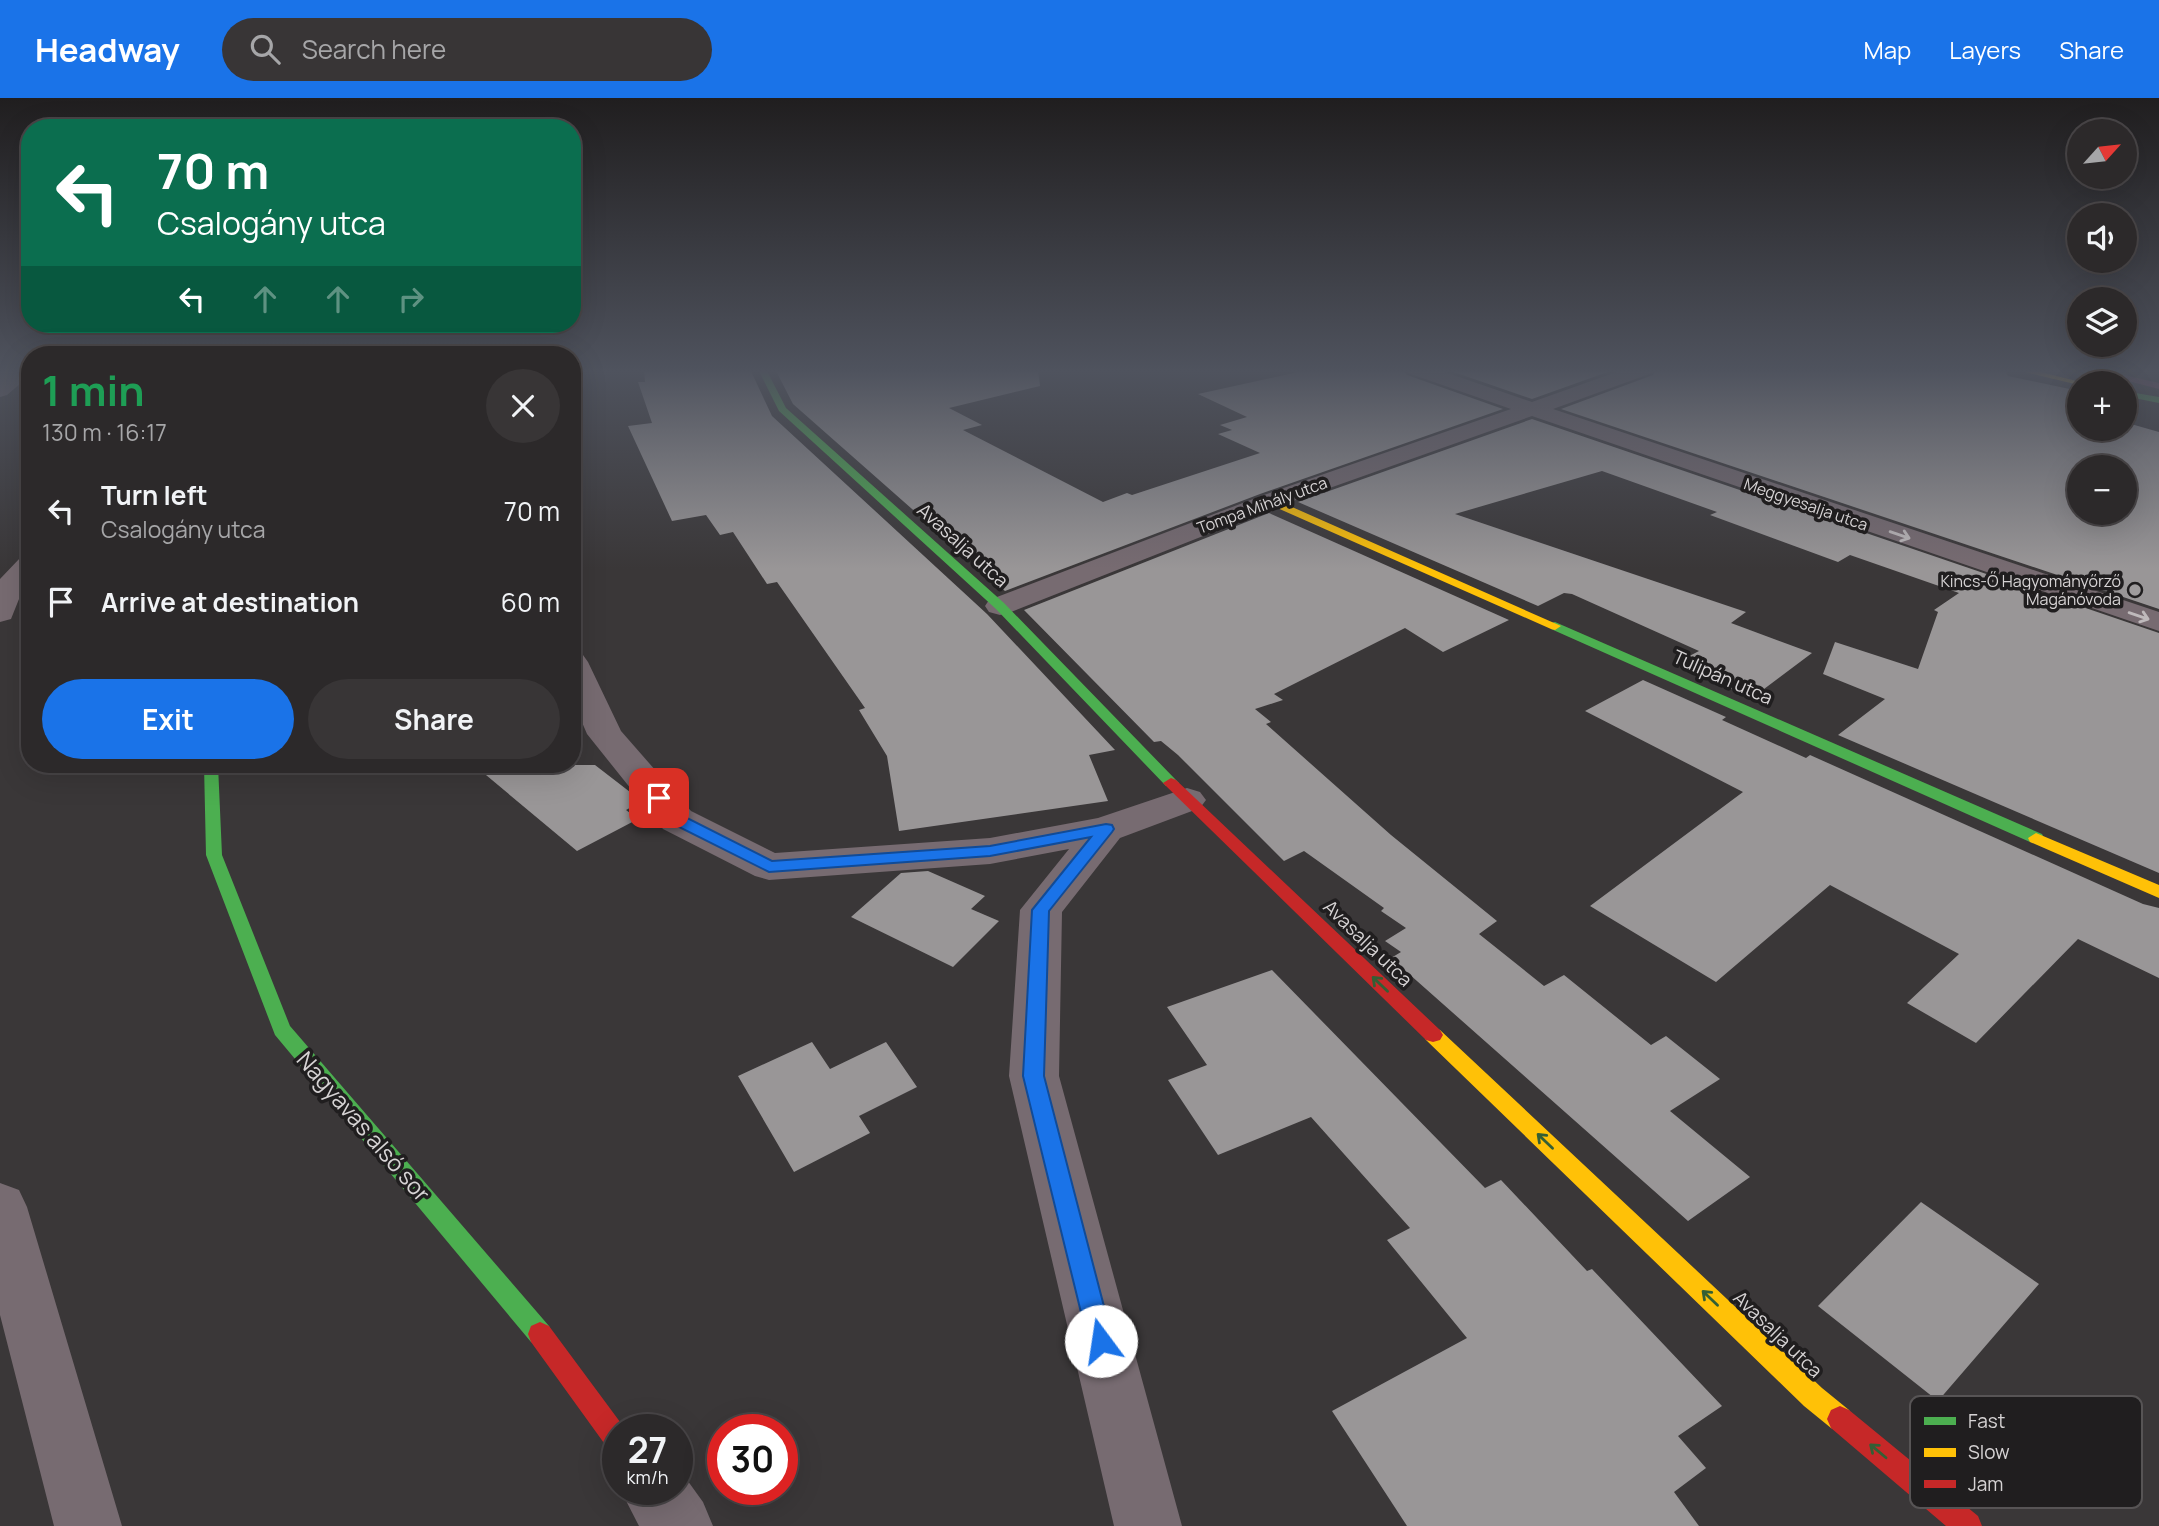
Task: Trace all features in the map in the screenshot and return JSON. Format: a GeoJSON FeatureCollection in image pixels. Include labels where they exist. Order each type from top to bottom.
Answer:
{"type":"FeatureCollection","features":[{"type":"Feature","properties":{"kind":"street","name":"Avasalja utca"},"geometry":{"type":"LineString","coordinates":[[811,436],[1000,606],[1187,800],[1814,1397],[1910,1477]]}},
{"type":"Feature","properties":{"kind":"street","name":"Tompa Mihály utca"},"geometry":{"type":"LineString","coordinates":[[1000,606],[1270,501],[1458,436]]}},
{"type":"Feature","properties":{"kind":"street","name":"Meggyesalja utca"},"geometry":{"type":"LineString","coordinates":[[1613,436],[2159,622]]}},
{"type":"Feature","properties":{"kind":"street","name":"Tulipán utca"},"geometry":{"type":"LineString","coordinates":[[1270,501],[2159,892]]}},
{"type":"Feature","properties":{"kind":"street"},"geometry":{"type":"LineString","coordinates":[[0,613],[9,587],[21,574]]}},
{"type":"Feature","properties":{"kind":"street"},"geometry":{"type":"LineString","coordinates":[[581,682],[605,734],[677,820],[769,867],[990,851],[1106,829],[1187,800]]}},
{"type":"Feature","properties":{"kind":"street","name":"Nagyavas alsó sor"},"geometry":{"type":"LineString","coordinates":[[211,773],[214,855],[282,1030],[524,1312],[602,1419]]}},
{"type":"Feature","properties":{"kind":"street"},"geometry":{"type":"LineString","coordinates":[[1106,829],[1041,910],[1034,1076],[1148,1526]]}},
{"type":"Feature","properties":{"kind":"street"},"geometry":{"type":"LineString","coordinates":[[0,1207],[88,1526]]}},
{"type":"Feature","properties":{"kind":"street"},"geometry":{"type":"LineString","coordinates":[[665,1505],[680,1526]]}},
{"type":"Feature","properties":{"kind":"street","name":"Avasalja utca"},"geometry":{"type":"LineString","coordinates":[[1947,1508],[1968,1526]]}},
{"type":"Feature","properties":{"kind":"building"},"geometry":{"type":"Polygon","coordinates":[[[632,436],[793,436],[987,614],[1115,750],[1089,755],[1108,801],[899,831],[887,756],[859,710],[865,708],[777,582],[767,584],[733,532],[720,535],[706,515],[672,521],[632,436]]]}},
{"type":"Feature","properties":{"kind":"building"},"geometry":{"type":"Polygon","coordinates":[[[829,436],[974,436],[1103,502],[1260,453],[1222,436],[1427,436],[1260,494],[1005,591],[829,436]]]}},
{"type":"Feature","properties":{"kind":"building"},"geometry":{"type":"Polygon","coordinates":[[[1485,436],[1581,436],[2159,633],[2159,873],[1838,735],[1885,699],[1823,674],[1835,642],[1918,669],[1938,612],[1934,610],[1959,593],[1850,555],[1838,562],[1710,515],[1717,512],[1602,471],[1455,514],[1746,612],[1731,623],[1812,653],[1752,698],[1674,664],[1699,651],[1572,594],[1564,593],[1538,606],[1298,502],[1485,436]]]}},
{"type":"Feature","properties":{"kind":"building"},"geometry":{"type":"Polygon","coordinates":[[[1641,436],[2067,436],[2067,441],[2137,441],[2137,436],[2159,436],[2159,609],[1641,436]]]}},
{"type":"Feature","properties":{"kind":"building"},"geometry":{"type":"Polygon","coordinates":[[[1269,513],[1509,620],[1443,652],[1405,628],[1274,694],[1283,700],[1255,709],[1271,722],[1266,724],[1391,835],[1497,921],[1479,934],[1544,986],[1564,975],[1651,1045],[1666,1036],[1720,1079],[1670,1111],[1750,1177],[1688,1221],[1391,958],[1401,952],[1385,941],[1406,928],[1381,911],[1384,908],[1304,851],[1284,861],[1178,755],[1161,741],[1154,742],[1024,610],[1269,513]]]}},
{"type":"Feature","properties":{"kind":"building"},"geometry":{"type":"Polygon","coordinates":[[[1643,680],[1726,717],[1722,720],[1806,758],[1810,755],[2143,904],[2159,908],[2159,978],[2078,939],[1976,1043],[1907,1003],[1959,954],[1830,885],[1716,982],[1590,906],[1743,792],[1585,711],[1643,680]]]}},
{"type":"Feature","properties":{"kind":"building"},"geometry":{"type":"Polygon","coordinates":[[[581,765],[595,765],[630,792],[639,803],[626,810],[638,819],[577,851],[484,773],[581,773],[581,765]]]}},
{"type":"Feature","properties":{"kind":"building"},"geometry":{"type":"Polygon","coordinates":[[[928,871],[985,896],[971,909],[999,921],[953,967],[851,917],[901,873],[928,871]]]}},
{"type":"Feature","properties":{"kind":"building"},"geometry":{"type":"Polygon","coordinates":[[[1272,970],[1485,1188],[1501,1180],[1587,1271],[1592,1269],[1722,1406],[1678,1436],[1706,1468],[1674,1492],[1699,1526],[1407,1526],[1332,1411],[1467,1338],[1387,1240],[1410,1228],[1311,1117],[1218,1155],[1168,1080],[1207,1065],[1167,1007],[1272,970]]]}},
{"type":"Feature","properties":{"kind":"building"},"geometry":{"type":"Polygon","coordinates":[[[812,1042],[830,1069],[886,1042],[917,1087],[859,1116],[870,1133],[794,1172],[738,1076],[812,1042]]]}},
{"type":"Feature","properties":{"kind":"building"},"geometry":{"type":"Polygon","coordinates":[[[1921,1202],[2039,1284],[1942,1396],[1932,1396],[1818,1306],[1921,1202]]]}},
{"type":"Feature","properties":{"kind":"traffic: fast"},"geometry":{"type":"LineString","coordinates":[[811,436],[1000,606],[1171,783]]}},
{"type":"Feature","properties":{"kind":"traffic: fast"},"geometry":{"type":"LineString","coordinates":[[1555,626],[2036,838]]}},
{"type":"Feature","properties":{"kind":"traffic: fast"},"geometry":{"type":"LineString","coordinates":[[211,773],[214,855],[282,1030],[540,1334]]}},
{"type":"Feature","properties":{"kind":"traffic: slow"},"geometry":{"type":"LineString","coordinates":[[1270,501],[1555,626]]}},
{"type":"Feature","properties":{"kind":"traffic: slow"},"geometry":{"type":"LineString","coordinates":[[2036,838],[2159,892]]}},
{"type":"Feature","properties":{"kind":"traffic: slow"},"geometry":{"type":"LineString","coordinates":[[1433,1035],[1813,1397],[1840,1419]]}},
{"type":"Feature","properties":{"kind":"traffic: jam"},"geometry":{"type":"LineString","coordinates":[[1171,783],[1433,1035]]}},
{"type":"Feature","properties":{"kind":"traffic: jam"},"geometry":{"type":"LineString","coordinates":[[540,1334],[602,1419]]}},
{"type":"Feature","properties":{"kind":"traffic: jam"},"geometry":{"type":"LineString","coordinates":[[1840,1419],[1910,1478]]}},
{"type":"Feature","properties":{"kind":"traffic: jam"},"geometry":{"type":"LineString","coordinates":[[1946,1508],[1968,1526]]}},
{"type":"Feature","properties":{"kind":"place","name":"Kincs-Ő Hagyományőrző Magánóvoda"},"geometry":{"type":"Point","coordinates":[2135,590]}},
{"type":"Feature","properties":{"kind":"route"},"geometry":{"type":"LineString","coordinates":[[659,798],[677,820],[769,867],[990,851],[1106,829],[1041,910],[1034,1076],[1101,1341]]}}]}
